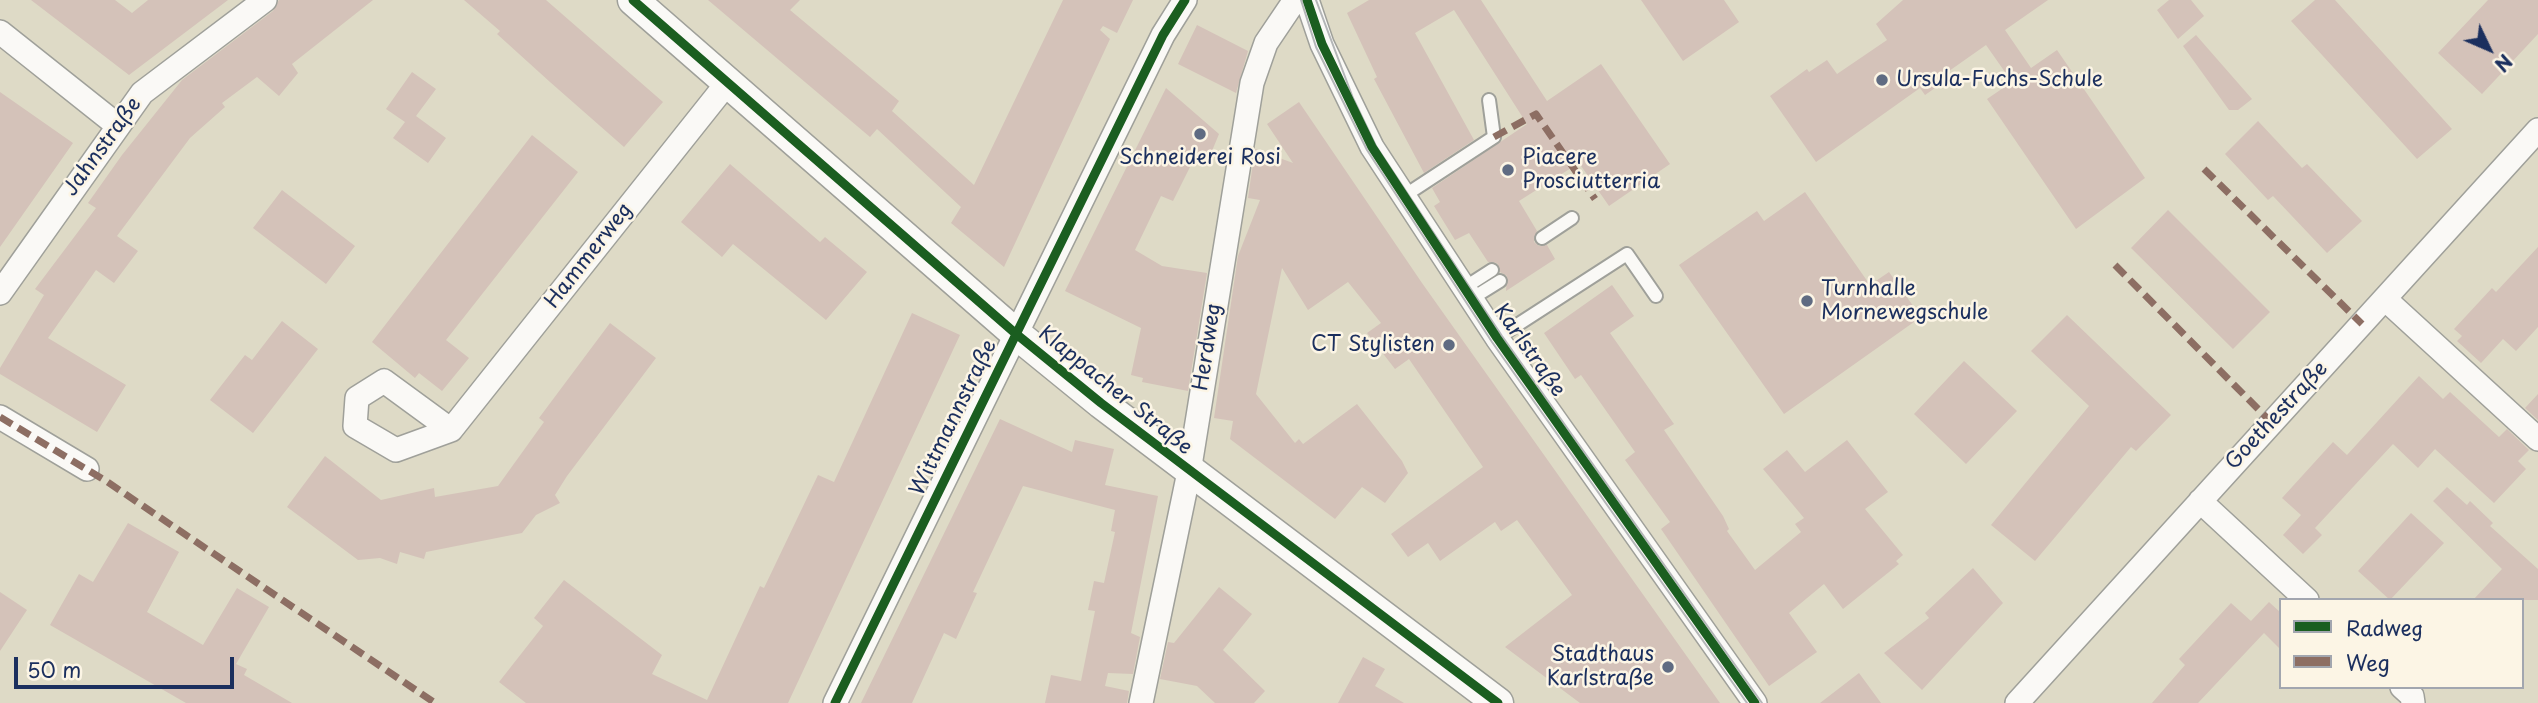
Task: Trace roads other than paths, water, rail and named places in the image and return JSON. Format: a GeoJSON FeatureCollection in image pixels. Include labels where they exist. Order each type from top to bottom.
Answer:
{"type":"FeatureCollection","features":[{"type":"Feature","properties":{"kind":"street","name":"Jahnstraße"},"geometry":{"type":"LineString","coordinates":[[0,293],[142,93],[265,0]]}},
{"type":"Feature","properties":{"kind":"street","name":"Klappacher Straße"},"geometry":{"type":"LineString","coordinates":[[634,0],[1015,333],[1188,472],[1498,703]]}},
{"type":"Feature","properties":{"kind":"street","name":"Wittmannstraße"},"geometry":{"type":"LineString","coordinates":[[835,703],[1163,35],[1185,0]]}},
{"type":"Feature","properties":{"kind":"street","name":"Herdweg"},"geometry":{"type":"LineString","coordinates":[[1142,703],[1188,472],[1252,83],[1266,43],[1295,0]]}},
{"type":"Feature","properties":{"kind":"street","name":"Karlstraße"},"geometry":{"type":"LineString","coordinates":[[1307,0],[1346,97],[1372,146],[1497,338],[1755,703]]}},
{"type":"Feature","properties":{"kind":"street"},"geometry":{"type":"LineString","coordinates":[[0,32],[117,125]]}},
{"type":"Feature","properties":{"kind":"street","name":"Hammerweg"},"geometry":{"type":"LineString","coordinates":[[451,430],[728,82]]}},
{"type":"Feature","properties":{"kind":"street","name":"Goethestraße"},"geometry":{"type":"LineString","coordinates":[[2017,703],[2538,130]]}},
{"type":"Feature","properties":{"kind":"street"},"geometry":{"type":"LineString","coordinates":[[2385,299],[2538,439]]}},
{"type":"Feature","properties":{"kind":"street"},"geometry":{"type":"LineString","coordinates":[[0,417],[87,469]]}},
{"type":"Feature","properties":{"kind":"street"},"geometry":{"type":"LineString","coordinates":[[2200,500],[2305,598]]}},
{"type":"Feature","properties":{"kind":"street"},"geometry":{"type":"LineString","coordinates":[[2404,689],[2412,696],[2413,703]]}},
{"type":"Feature","properties":{"kind":"lane"},"geometry":{"type":"LineString","coordinates":[[1404,196],[1494,137],[1489,100]]}},
{"type":"Feature","properties":{"kind":"lane"},"geometry":{"type":"LineString","coordinates":[[1542,238],[1573,218]]}},
{"type":"Feature","properties":{"kind":"lane"},"geometry":{"type":"LineString","coordinates":[[1497,338],[1627,254],[1656,296]]}},
{"type":"Feature","properties":{"kind":"lane"},"geometry":{"type":"LineString","coordinates":[[1468,293],[1496,276]]}},
{"type":"Feature","properties":{"kind":"tram line"},"geometry":{"type":"LineString","coordinates":[[1301,0],[1316,47],[1367,150],[1492,342],[1747,703]]}},
{"type":"Feature","properties":{"kind":"tram line"},"geometry":{"type":"LineString","coordinates":[[1316,0],[1353,98],[1376,146],[1502,336],[1762,703]]}},
{"type":"Feature","properties":{"kind":"place","name":"Ursula-Fuchs-Schule"},"geometry":{"type":"Point","coordinates":[1882,80]}},
{"type":"Feature","properties":{"kind":"place","name":"Schneiderei Rosi"},"geometry":{"type":"Point","coordinates":[1200,134]}},
{"type":"Feature","properties":{"kind":"place","name":"Piacere Prosciutterria"},"geometry":{"type":"Point","coordinates":[1508,170]}},
{"type":"Feature","properties":{"kind":"place","name":"Turnhalle Mornewegschule"},"geometry":{"type":"Point","coordinates":[1807,301]}},
{"type":"Feature","properties":{"kind":"place","name":"CT Stylisten"},"geometry":{"type":"Point","coordinates":[1449,345]}},
{"type":"Feature","properties":{"kind":"place","name":"Stadthaus Karlstraße"},"geometry":{"type":"Point","coordinates":[1668,667]}}]}
